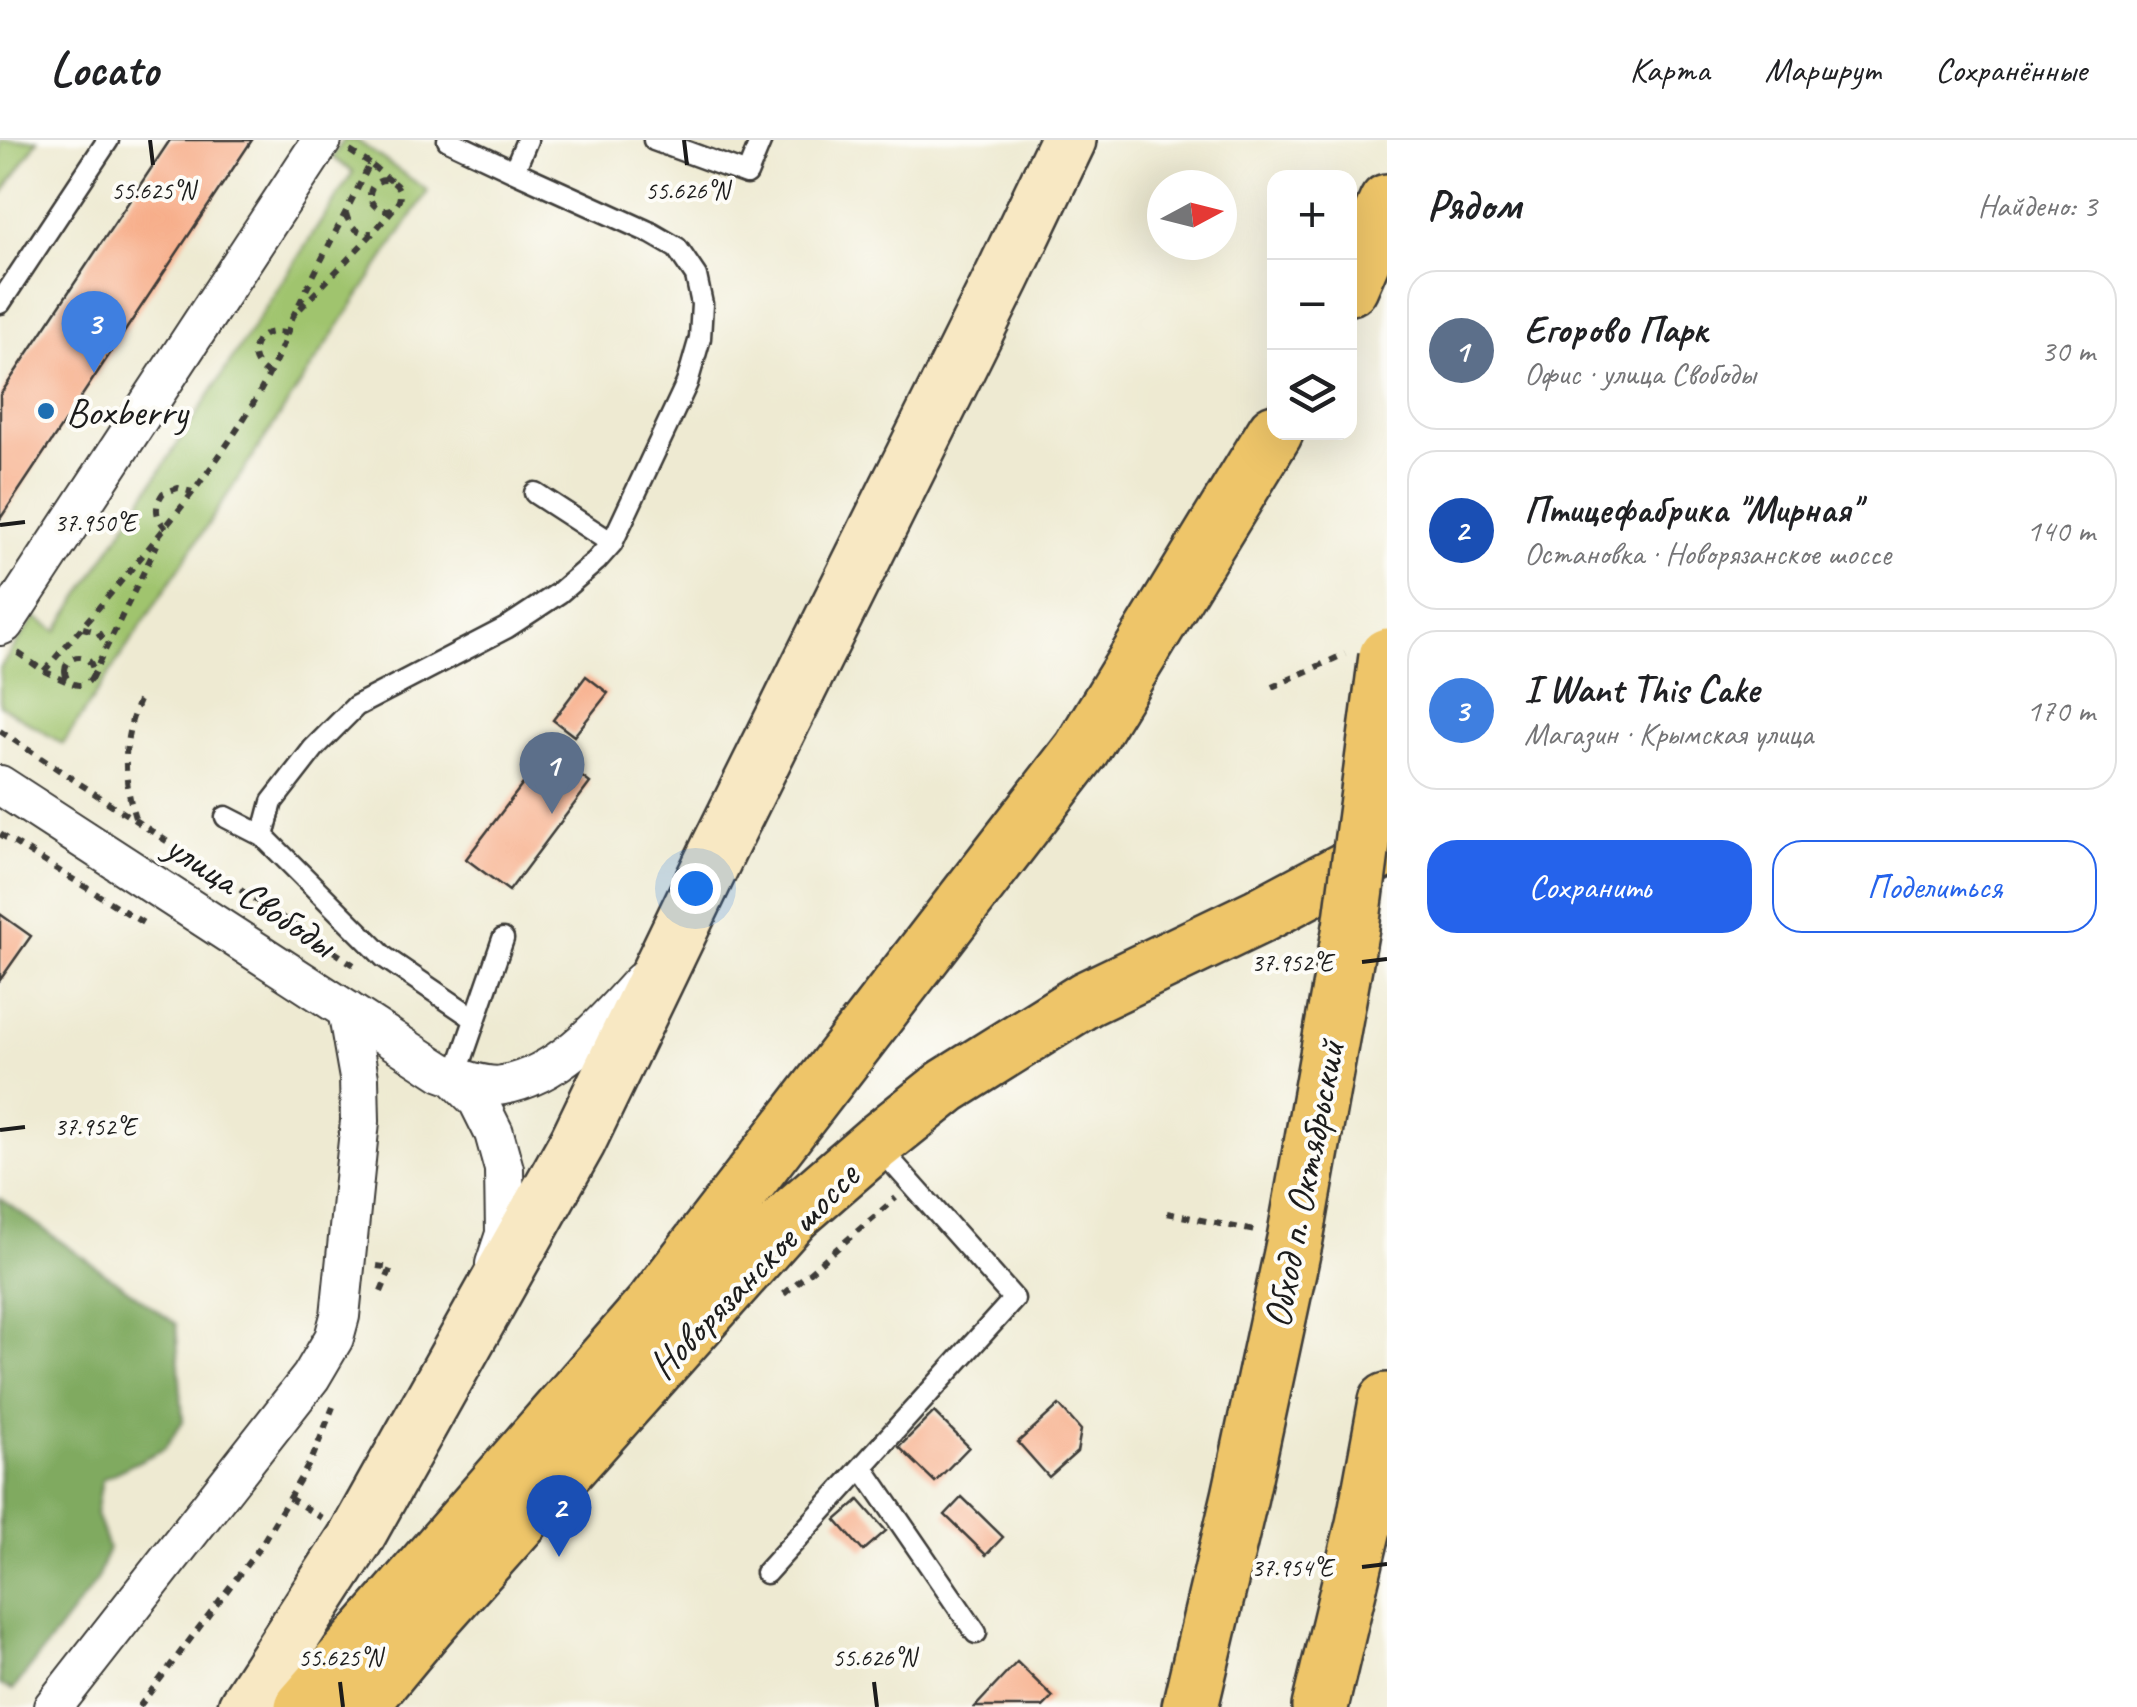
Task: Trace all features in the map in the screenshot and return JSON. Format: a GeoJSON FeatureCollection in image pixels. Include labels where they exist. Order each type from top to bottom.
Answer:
{"type":"FeatureCollection","features":[{"type":"Feature","properties":{"kind":"main road"},"geometry":{"type":"LineString","coordinates":[[246,1707],[355,1539],[578,1141],[1068,140]]}},
{"type":"Feature","properties":{"kind":"main road"},"geometry":{"type":"LineString","coordinates":[[1357,270],[1387,202]]}},
{"type":"Feature","properties":{"kind":"main road"},"geometry":{"type":"LineString","coordinates":[[303,1707],[654,1305],[1082,750],[1270,440]]}},
{"type":"Feature","properties":{"kind":"main road","name":"Обход п. Октябрьский"},"geometry":{"type":"LineString","coordinates":[[1190,1707],[1295,1239],[1351,926],[1372,652]]}},
{"type":"Feature","properties":{"kind":"main road"},"geometry":{"type":"LineString","coordinates":[[654,1305],[836,1126],[983,1021],[1072,965],[1242,883],[1387,806]]}},
{"type":"Feature","properties":{"kind":"main road","name":"Новорязанское шоссе"},"geometry":{"type":"LineString","coordinates":[[359,1707],[794,1214],[876,1143],[947,1086],[1086,999],[1259,916],[1387,848]]}},
{"type":"Feature","properties":{"kind":"main road"},"geometry":{"type":"LineString","coordinates":[[1320,1707],[1364,1524],[1387,1401]]}},
{"type":"Feature","properties":{"kind":"street"},"geometry":{"type":"LineString","coordinates":[[7,639],[4,624],[322,140]]}},
{"type":"Feature","properties":{"kind":"street","name":"улица Свободы"},"geometry":{"type":"LineString","coordinates":[[0,784],[455,1078],[500,1086],[536,1075],[576,1049],[670,951]]}},
{"type":"Feature","properties":{"kind":"street"},"geometry":{"type":"LineString","coordinates":[[53,1707],[311,1377],[334,1338],[340,1316],[360,1121],[360,1078],[348,1010]]}},
{"type":"Feature","properties":{"kind":"street","name":"улица Свободы"},"geometry":{"type":"LineString","coordinates":[[455,1078],[478,1101],[494,1133],[504,1169],[505,1234],[471,1333]]}},
{"type":"Feature","properties":{"kind":"lane"},"geometry":{"type":"LineString","coordinates":[[0,302],[108,140]]}},
{"type":"Feature","properties":{"kind":"lane"},"geometry":{"type":"LineString","coordinates":[[263,836],[272,802],[314,748],[356,706],[506,628],[560,593],[612,543],[687,383],[700,338],[702,304],[696,276],[678,248],[448,140]]}},
{"type":"Feature","properties":{"kind":"lane"},"geometry":{"type":"LineString","coordinates":[[514,171],[527,140]]}},
{"type":"Feature","properties":{"kind":"lane"},"geometry":{"type":"LineString","coordinates":[[654,140],[747,174],[761,140]]}},
{"type":"Feature","properties":{"kind":"lane"},"geometry":{"type":"LineString","coordinates":[[536,492],[612,543]]}},
{"type":"Feature","properties":{"kind":"lane"},"geometry":{"type":"LineString","coordinates":[[226,817],[263,836],[384,957],[475,1019]]}},
{"type":"Feature","properties":{"kind":"lane"},"geometry":{"type":"LineString","coordinates":[[455,1078],[502,939]]}},
{"type":"Feature","properties":{"kind":"lane"},"geometry":{"type":"LineString","coordinates":[[766,1573],[1014,1299],[876,1143]]}},
{"type":"Feature","properties":{"kind":"lane"},"geometry":{"type":"LineString","coordinates":[[862,1467],[976,1633]]}},
{"type":"Feature","properties":{"kind":"path"},"geometry":{"type":"LineString","coordinates":[[44,671],[164,531],[232,440],[269,374],[293,316],[370,164],[397,186],[399,201],[293,316]]}},
{"type":"Feature","properties":{"kind":"path"},"geometry":{"type":"LineString","coordinates":[[391,181],[376,182],[369,197],[378,209],[394,208]]}},
{"type":"Feature","properties":{"kind":"path"},"geometry":{"type":"LineString","coordinates":[[346,212],[352,227],[373,233]]}},
{"type":"Feature","properties":{"kind":"path"},"geometry":{"type":"LineString","coordinates":[[269,374],[256,363],[255,345],[268,332],[287,334]]}},
{"type":"Feature","properties":{"kind":"path"},"geometry":{"type":"LineString","coordinates":[[164,531],[157,516],[158,500],[170,489],[186,488],[192,492]]}},
{"type":"Feature","properties":{"kind":"path"},"geometry":{"type":"LineString","coordinates":[[7,639],[44,671],[72,684],[86,684],[164,531]]}},
{"type":"Feature","properties":{"kind":"path"},"geometry":{"type":"LineString","coordinates":[[82,628],[98,632],[107,647]]}},
{"type":"Feature","properties":{"kind":"path"},"geometry":{"type":"LineString","coordinates":[[1272,687],[1372,652]]}},
{"type":"Feature","properties":{"kind":"path"},"geometry":{"type":"LineString","coordinates":[[72,684],[65,671],[72,658],[92,664],[91,678]]}},
{"type":"Feature","properties":{"kind":"path"},"geometry":{"type":"LineString","coordinates":[[135,819],[127,790],[126,758],[130,720],[140,696]]}},
{"type":"Feature","properties":{"kind":"path"},"geometry":{"type":"LineString","coordinates":[[0,731],[358,968]]}},
{"type":"Feature","properties":{"kind":"path"},"geometry":{"type":"LineString","coordinates":[[1167,1213],[1295,1239]]}},
{"type":"Feature","properties":{"kind":"path"},"geometry":{"type":"LineString","coordinates":[[139,1707],[260,1547],[312,1460],[338,1394]]}},
{"type":"Feature","properties":{"kind":"path"},"geometry":{"type":"LineString","coordinates":[[289,1498],[336,1526]]}},
{"type":"Feature","properties":{"kind":"green space"},"geometry":{"type":"Polygon","coordinates":[[[0,140],[38,140],[0,197],[0,140]]]}},
{"type":"Feature","properties":{"kind":"green space"},"geometry":{"type":"Polygon","coordinates":[[[344,140],[356,140],[428,191],[63,744],[0,705],[0,668],[35,617],[57,631],[353,172],[332,157],[344,140]]]}},
{"type":"Feature","properties":{"kind":"green space"},"geometry":{"type":"Polygon","coordinates":[[[0,1198],[176,1324],[183,1421],[164,1449],[102,1479],[96,1514],[108,1548],[97,1580],[13,1690],[0,1685],[0,1198]]]}},
{"type":"Feature","properties":{"kind":"building"},"geometry":{"type":"Polygon","coordinates":[[[170,140],[252,140],[0,519],[0,395],[170,140]]]}},
{"type":"Feature","properties":{"kind":"building"},"geometry":{"type":"Polygon","coordinates":[[[586,676],[608,693],[574,736],[553,720],[586,676]]]}},
{"type":"Feature","properties":{"kind":"building"},"geometry":{"type":"Polygon","coordinates":[[[548,751],[590,783],[509,891],[466,859],[548,751]]]}},
{"type":"Feature","properties":{"kind":"building"},"geometry":{"type":"Polygon","coordinates":[[[0,914],[31,936],[0,980],[0,914]]]}},
{"type":"Feature","properties":{"kind":"building"},"geometry":{"type":"Polygon","coordinates":[[[1059,1405],[1081,1430],[1077,1452],[1049,1477],[1018,1442],[1059,1405]]]}},
{"type":"Feature","properties":{"kind":"building"},"geometry":{"type":"Polygon","coordinates":[[[934,1412],[969,1447],[935,1482],[899,1447],[934,1412]]]}},
{"type":"Feature","properties":{"kind":"building"},"geometry":{"type":"Polygon","coordinates":[[[962,1497],[1003,1537],[986,1555],[945,1515],[962,1497]]]}},
{"type":"Feature","properties":{"kind":"building"},"geometry":{"type":"Polygon","coordinates":[[[859,1500],[886,1531],[863,1551],[836,1520],[859,1500]]]}},
{"type":"Feature","properties":{"kind":"building"},"geometry":{"type":"Polygon","coordinates":[[[1017,1662],[1053,1697],[1043,1707],[975,1707],[1017,1662]]]}},
{"type":"Feature","properties":{"kind":"place","name":"I Want This Cake"},"geometry":{"type":"Point","coordinates":[94,373]}},
{"type":"Feature","properties":{"kind":"place","name":"Boxberry"},"geometry":{"type":"Point","coordinates":[46,411]}},
{"type":"Feature","properties":{"kind":"place","name":"Егорово Парк"},"geometry":{"type":"Point","coordinates":[552,814]}},
{"type":"Feature","properties":{"kind":"place","name":"Птицефабрика \"Мирная\""},"geometry":{"type":"Point","coordinates":[559,1557]}}]}
